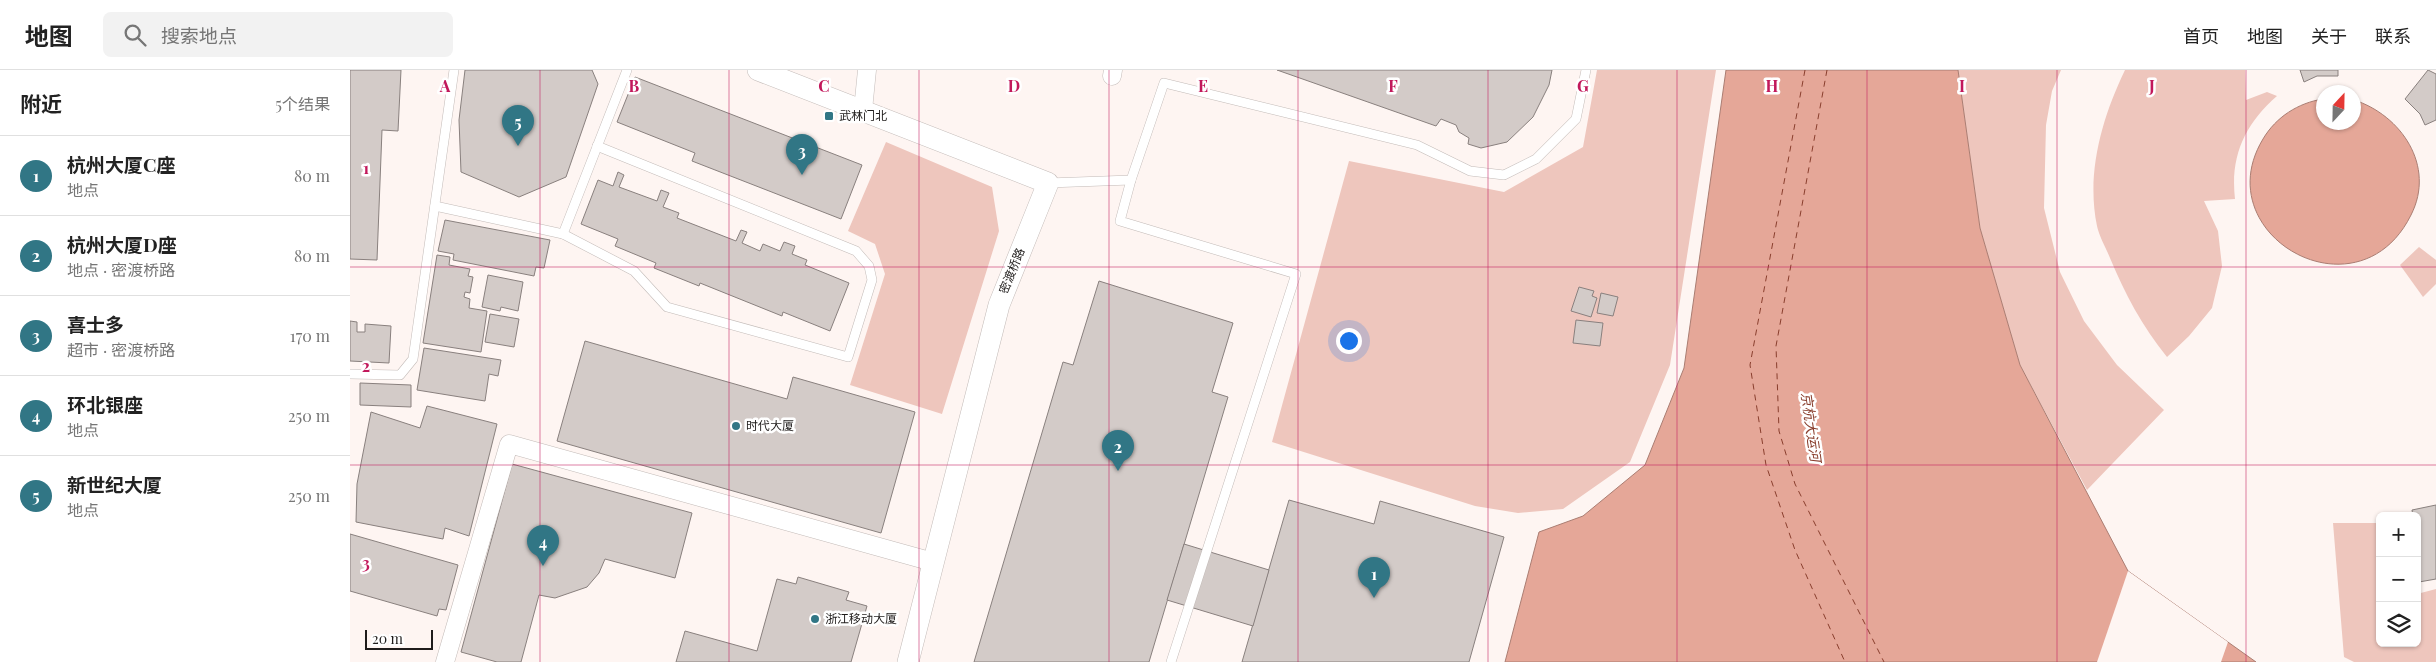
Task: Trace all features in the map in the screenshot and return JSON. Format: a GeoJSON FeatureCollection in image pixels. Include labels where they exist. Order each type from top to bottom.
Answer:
{"type":"FeatureCollection","features":[{"type":"Feature","properties":{"kind":"street"},"geometry":{"type":"LineString","coordinates":[[758,70],[1048,183]]}},
{"type":"Feature","properties":{"kind":"street"},"geometry":{"type":"LineString","coordinates":[[863,110],[867,70]]}},
{"type":"Feature","properties":{"kind":"street","name":"密渡桥路"},"geometry":{"type":"LineString","coordinates":[[908,662],[998,305],[1048,183]]}},
{"type":"Feature","properties":{"kind":"street"},"geometry":{"type":"LineString","coordinates":[[445,662],[509,444],[933,562]]}},
{"type":"Feature","properties":{"kind":"lane"},"geometry":{"type":"LineString","coordinates":[[350,374],[400,375],[413,359],[454,70]]}},
{"type":"Feature","properties":{"kind":"lane"},"geometry":{"type":"LineString","coordinates":[[563,234],[627,70]]}},
{"type":"Feature","properties":{"kind":"lane"},"geometry":{"type":"LineString","coordinates":[[1170,662],[1296,274],[1120,220],[1131,180],[1164,83],[1416,145],[1470,170],[1504,175],[1536,159],[1576,119],[1586,70]]}},
{"type":"Feature","properties":{"kind":"lane"},"geometry":{"type":"LineString","coordinates":[[435,206],[563,234],[634,271],[667,307],[848,357],[872,280],[869,266],[856,251],[597,146]]}},
{"type":"Feature","properties":{"kind":"lane"},"geometry":{"type":"LineString","coordinates":[[1048,183],[1131,180]]}},
{"type":"Feature","properties":{"kind":"shaded area"},"geometry":{"type":"Polygon","coordinates":[[[1597,70],[1716,70],[1670,365],[1630,462],[1563,509],[1518,513],[1475,506],[1272,442],[1349,161],[1504,192],[1583,147],[1597,70]]]}},
{"type":"Feature","properties":{"kind":"shaded area"},"geometry":{"type":"Polygon","coordinates":[[[1958,70],[2061,70],[2052,91],[2046,125],[2044,208],[2060,272],[2084,321],[2117,365],[2164,410],[2087,490],[2020,365],[1980,228],[1958,70]]]}},
{"type":"Feature","properties":{"kind":"shaded area"},"geometry":{"type":"Polygon","coordinates":[[[2125,70],[2245,70],[2246,100],[2267,92],[2277,96],[2256,118],[2242,142],[2235,169],[2235,199],[2204,201],[2218,231],[2222,266],[2212,308],[2189,336],[2167,357],[2142,322],[2128,297],[2101,238],[2094,206],[2093,186],[2098,146],[2109,107],[2125,70]]]}},
{"type":"Feature","properties":{"kind":"shaded area"},"geometry":{"type":"Polygon","coordinates":[[[886,142],[992,187],[999,231],[942,414],[850,385],[885,274],[875,244],[848,231],[886,142]]]}},
{"type":"Feature","properties":{"kind":"shaded area"},"geometry":{"type":"Polygon","coordinates":[[[2419,247],[2436,260],[2436,284],[2423,297],[2400,265],[2419,247]]]}},
{"type":"Feature","properties":{"kind":"shaded area"},"geometry":{"type":"Polygon","coordinates":[[[2333,523],[2376,523],[2376,647],[2421,647],[2421,593],[2436,589],[2436,662],[2354,662],[2344,657],[2333,523]]]}},
{"type":"Feature","properties":{"kind":"water","name":"京杭大运河"},"geometry":{"type":"Polygon","coordinates":[[[1726,70],[1958,70],[1980,228],[2020,365],[2128,571],[2256,662],[1505,662],[1539,532],[1583,516],[1645,465],[1684,368],[1726,70]]]}},
{"type":"Feature","properties":{"kind":"water"},"geometry":{"type":"Polygon","coordinates":[[[2316,101],[2316,130],[2361,130],[2361,103],[2386,117],[2399,130],[2410,145],[2416,161],[2419,178],[2418,197],[2411,215],[2387,246],[2357,262],[2326,263],[2295,253],[2270,233],[2254,206],[2251,174],[2263,139],[2274,124],[2288,112],[2316,101]]]}},
{"type":"Feature","properties":{"kind":"pier"},"geometry":{"type":"Polygon","coordinates":[[[2128,571],[2228,642],[2221,662],[2097,662],[2128,571]]]}},
{"type":"Feature","properties":{"kind":"building"},"geometry":{"type":"Polygon","coordinates":[[[350,70],[401,70],[398,131],[382,130],[377,260],[350,259],[350,70]]]}},
{"type":"Feature","properties":{"kind":"building"},"geometry":{"type":"Polygon","coordinates":[[[465,70],[592,70],[598,84],[566,177],[519,197],[461,172],[459,120],[465,70]]]}},
{"type":"Feature","properties":{"kind":"building"},"geometry":{"type":"Polygon","coordinates":[[[1277,70],[1552,70],[1549,85],[1533,117],[1507,142],[1481,148],[1468,144],[1469,138],[1459,132],[1456,125],[1441,119],[1436,126],[1277,70]]]}},
{"type":"Feature","properties":{"kind":"building"},"geometry":{"type":"Polygon","coordinates":[[[2300,70],[2338,70],[2338,76],[2317,76],[2304,82],[2300,70]]]}},
{"type":"Feature","properties":{"kind":"building"},"geometry":{"type":"Polygon","coordinates":[[[2428,70],[2436,74],[2436,120],[2425,125],[2420,114],[2405,99],[2428,70]]]}},
{"type":"Feature","properties":{"kind":"building"},"geometry":{"type":"Polygon","coordinates":[[[635,77],[862,165],[841,219],[692,161],[695,153],[617,122],[635,77]]]}},
{"type":"Feature","properties":{"kind":"building"},"geometry":{"type":"Polygon","coordinates":[[[618,172],[624,175],[619,187],[657,201],[661,190],[669,193],[663,207],[679,213],[677,218],[736,241],[741,230],[747,232],[742,243],[760,251],[763,244],[780,251],[784,242],[795,246],[792,254],[807,260],[805,265],[849,283],[830,331],[783,312],[782,316],[700,283],[699,286],[654,268],[656,263],[615,246],[618,239],[581,224],[598,180],[613,186],[618,172]]]}},
{"type":"Feature","properties":{"kind":"building"},"geometry":{"type":"Polygon","coordinates":[[[445,220],[550,240],[544,268],[536,267],[534,276],[453,260],[454,254],[438,251],[445,220]]]}},
{"type":"Feature","properties":{"kind":"building"},"geometry":{"type":"Polygon","coordinates":[[[437,255],[450,257],[449,265],[470,269],[468,276],[473,277],[470,293],[465,292],[464,297],[470,299],[469,308],[487,311],[481,352],[423,343],[437,255]]]}},
{"type":"Feature","properties":{"kind":"building"},"geometry":{"type":"Polygon","coordinates":[[[488,275],[523,282],[518,311],[501,307],[500,311],[482,307],[488,275]]]}},
{"type":"Feature","properties":{"kind":"building"},"geometry":{"type":"Polygon","coordinates":[[[1099,281],[1233,323],[1212,392],[1228,397],[1149,662],[974,662],[1063,362],[1073,365],[1099,281]]]}},
{"type":"Feature","properties":{"kind":"building"},"geometry":{"type":"Polygon","coordinates":[[[1579,287],[1594,291],[1592,296],[1597,298],[1591,317],[1571,311],[1579,287]]]}},
{"type":"Feature","properties":{"kind":"building"},"geometry":{"type":"Polygon","coordinates":[[[1601,293],[1618,297],[1613,316],[1597,313],[1601,293]]]}},
{"type":"Feature","properties":{"kind":"building"},"geometry":{"type":"Polygon","coordinates":[[[490,314],[519,319],[514,347],[485,342],[490,314]]]}},
{"type":"Feature","properties":{"kind":"building"},"geometry":{"type":"Polygon","coordinates":[[[1576,320],[1603,323],[1600,346],[1573,343],[1576,320]]]}},
{"type":"Feature","properties":{"kind":"building"},"geometry":{"type":"Polygon","coordinates":[[[350,321],[357,322],[357,332],[365,332],[365,324],[391,326],[389,363],[350,361],[350,321]]]}},
{"type":"Feature","properties":{"kind":"building","name":"时代大厦"},"geometry":{"type":"Polygon","coordinates":[[[585,341],[787,399],[793,377],[915,412],[881,533],[557,441],[585,341]]]}},
{"type":"Feature","properties":{"kind":"building"},"geometry":{"type":"Polygon","coordinates":[[[424,348],[501,360],[498,376],[489,374],[485,401],[417,390],[424,348]]]}},
{"type":"Feature","properties":{"kind":"building"},"geometry":{"type":"Polygon","coordinates":[[[360,383],[411,385],[411,407],[360,405],[360,383]]]}},
{"type":"Feature","properties":{"kind":"building"},"geometry":{"type":"Polygon","coordinates":[[[427,406],[497,424],[469,536],[445,528],[443,539],[356,522],[357,484],[371,412],[420,428],[427,406]]]}},
{"type":"Feature","properties":{"kind":"building"},"geometry":{"type":"Polygon","coordinates":[[[512,464],[692,513],[675,578],[605,559],[599,573],[587,587],[555,598],[539,595],[521,662],[497,662],[461,652],[512,464]]]}},
{"type":"Feature","properties":{"kind":"building"},"geometry":{"type":"Polygon","coordinates":[[[1289,500],[1374,524],[1380,501],[1504,537],[1469,662],[1242,662],[1289,500]]]}},
{"type":"Feature","properties":{"kind":"building"},"geometry":{"type":"Polygon","coordinates":[[[2436,505],[2436,579],[2421,582],[2421,512],[2412,512],[2412,510],[2436,505]]]}},
{"type":"Feature","properties":{"kind":"building"},"geometry":{"type":"Polygon","coordinates":[[[350,534],[458,565],[446,610],[439,609],[437,616],[350,591],[350,534]]]}},
{"type":"Feature","properties":{"kind":"building"},"geometry":{"type":"Polygon","coordinates":[[[1184,544],[1269,570],[1253,626],[1167,600],[1184,544]]]}},
{"type":"Feature","properties":{"kind":"building","name":"浙江移动大厦"},"geometry":{"type":"Polygon","coordinates":[[[798,577],[849,592],[846,600],[867,606],[851,662],[676,662],[685,631],[757,651],[777,579],[796,584],[798,577]]]}},
{"type":"Feature","properties":{"kind":"ferry route"},"geometry":{"type":"LineString","coordinates":[[1805,70],[1750,365],[1766,465],[1795,550],[1845,662]]}},
{"type":"Feature","properties":{"kind":"ferry route"},"geometry":{"type":"LineString","coordinates":[[1827,70],[1776,346],[1779,431],[1795,484],[1884,662]]}},
{"type":"Feature","properties":{"kind":"place","name":"武林门北"},"geometry":{"type":"Point","coordinates":[829,116]}},
{"type":"Feature","properties":{"kind":"place","name":"新世纪大厦"},"geometry":{"type":"Point","coordinates":[518,146]}},
{"type":"Feature","properties":{"kind":"place","name":"喜士多"},"geometry":{"type":"Point","coordinates":[802,175]}},
{"type":"Feature","properties":{"kind":"place","name":"时代大厦"},"geometry":{"type":"Point","coordinates":[736,426]}},
{"type":"Feature","properties":{"kind":"place","name":"杭州大厦D座"},"geometry":{"type":"Point","coordinates":[1118,471]}},
{"type":"Feature","properties":{"kind":"place","name":"环北银座"},"geometry":{"type":"Point","coordinates":[543,566]}},
{"type":"Feature","properties":{"kind":"place","name":"杭州大厦C座"},"geometry":{"type":"Point","coordinates":[1374,598]}},
{"type":"Feature","properties":{"kind":"place","name":"浙江移动大厦"},"geometry":{"type":"Point","coordinates":[815,619]}}]}
